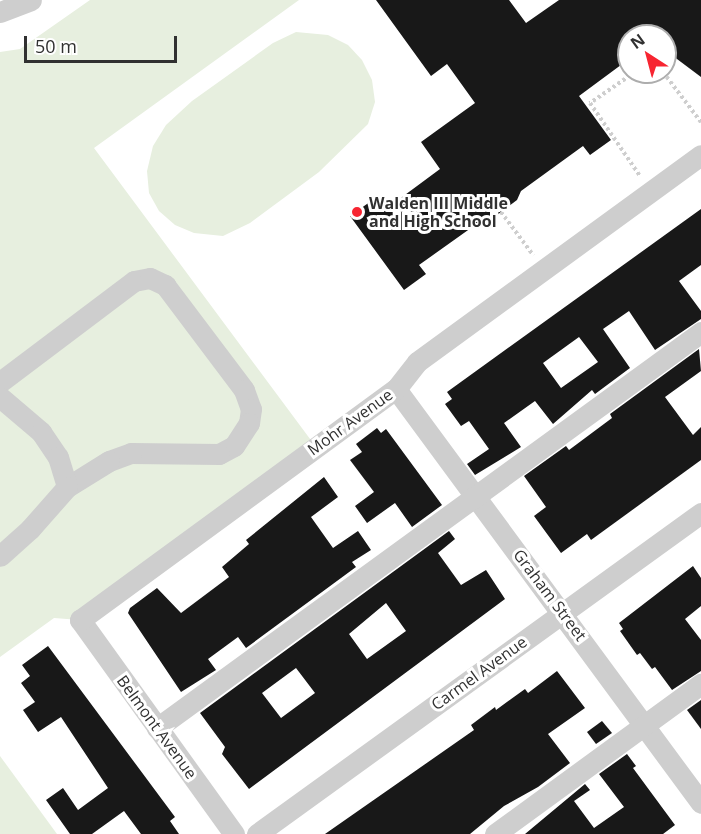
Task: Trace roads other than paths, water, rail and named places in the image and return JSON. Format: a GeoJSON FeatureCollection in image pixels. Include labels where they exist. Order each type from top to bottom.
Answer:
{"type":"FeatureCollection","features":[{"type":"Feature","properties":{"kind":"street"},"geometry":{"type":"LineString","coordinates":[[0,12],[31,0]]}},
{"type":"Feature","properties":{"kind":"street","name":"Mohr Avenue"},"geometry":{"type":"LineString","coordinates":[[80,620],[396,389],[417,362],[701,155]]}},
{"type":"Feature","properties":{"kind":"street"},"geometry":{"type":"LineString","coordinates":[[0,382],[134,281],[150,278],[165,285],[244,390],[251,409],[249,423],[242,437],[226,450],[211,454],[131,453],[109,460],[67,487],[30,529],[0,556]]}},
{"type":"Feature","properties":{"kind":"street"},"geometry":{"type":"LineString","coordinates":[[158,728],[701,332]]}},
{"type":"Feature","properties":{"kind":"street","name":"Graham Street"},"geometry":{"type":"LineString","coordinates":[[396,389],[563,612],[701,803]]}},
{"type":"Feature","properties":{"kind":"street"},"geometry":{"type":"LineString","coordinates":[[0,397],[41,432],[58,457],[67,487]]}},
{"type":"Feature","properties":{"kind":"street","name":"Carmel Avenue"},"geometry":{"type":"LineString","coordinates":[[257,834],[701,513]]}},
{"type":"Feature","properties":{"kind":"street","name":"Belmont Avenue"},"geometry":{"type":"LineString","coordinates":[[80,620],[234,834]]}},
{"type":"Feature","properties":{"kind":"street"},"geometry":{"type":"LineString","coordinates":[[495,834],[701,684]]}},
{"type":"Feature","properties":{"kind":"place","name":"Walden III Middle and High School"},"geometry":{"type":"Point","coordinates":[357,212]}}]}
